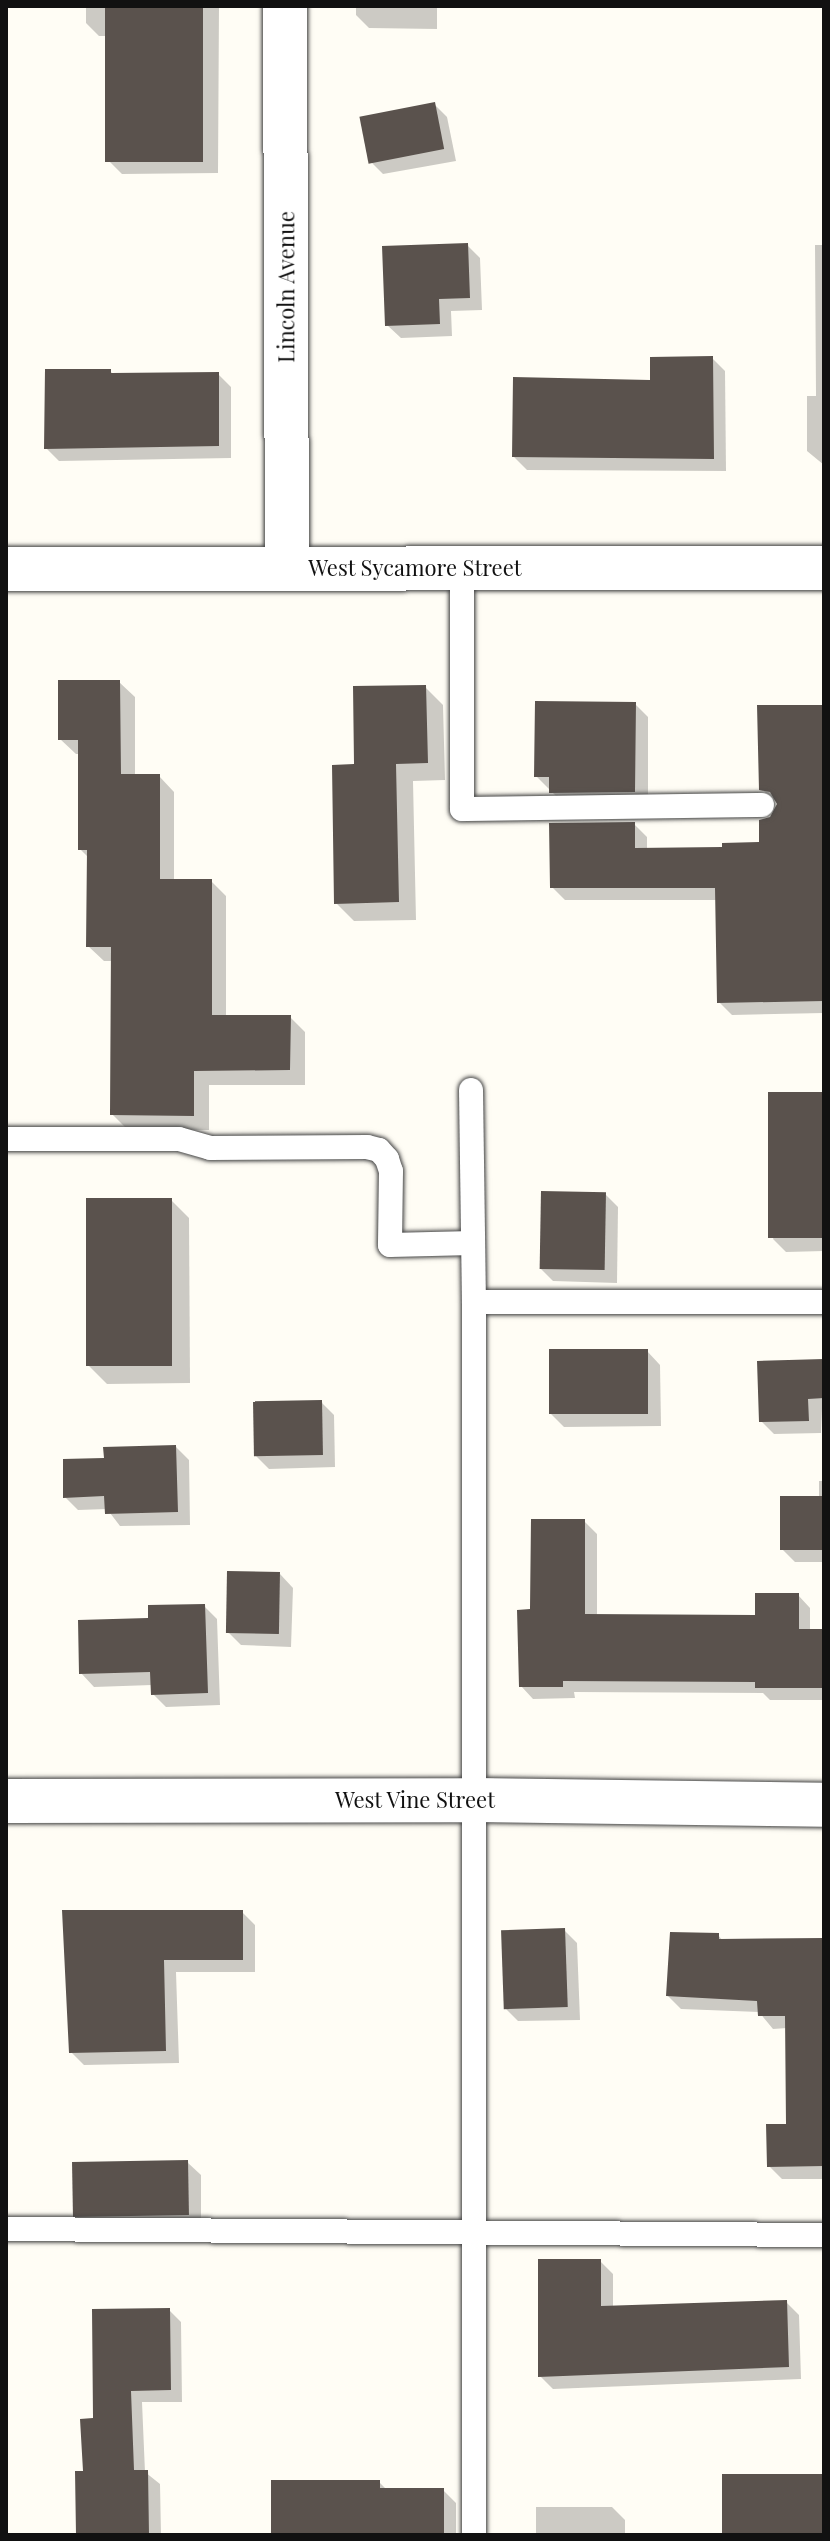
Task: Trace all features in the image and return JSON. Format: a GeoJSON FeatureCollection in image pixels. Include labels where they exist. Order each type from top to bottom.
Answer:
{"type":"FeatureCollection","features":[{"type":"Feature","properties":{"kind":"street","name":"Lincoln Avenue"},"geometry":{"type":"LineString","coordinates":[[285,6],[287,569]]}},
{"type":"Feature","properties":{"kind":"street","name":"West Sycamore Street"},"geometry":{"type":"LineString","coordinates":[[6,569],[824,568]]}},
{"type":"Feature","properties":{"kind":"street","name":"West Vine Street"},"geometry":{"type":"LineString","coordinates":[[6,1801],[475,1800],[824,1805]]}},
{"type":"Feature","properties":{"kind":"lane"},"geometry":{"type":"LineString","coordinates":[[462,568],[462,809],[762,805]]}},
{"type":"Feature","properties":{"kind":"lane"},"geometry":{"type":"LineString","coordinates":[[471,1090],[474,1302],[474,2535]]}},
{"type":"Feature","properties":{"kind":"lane"},"geometry":{"type":"LineString","coordinates":[[6,1139],[179,1139],[210,1148],[367,1147],[379,1150],[387,1159],[391,1171],[390,1245],[473,1243]]}},
{"type":"Feature","properties":{"kind":"lane"},"geometry":{"type":"LineString","coordinates":[[474,1302],[824,1302]]}},
{"type":"Feature","properties":{"kind":"lane"},"geometry":{"type":"LineString","coordinates":[[6,2229],[472,2235],[824,2235]]}},
{"type":"Feature","properties":{"kind":"building"},"geometry":{"type":"Polygon","coordinates":[[[105,6],[203,6],[203,162],[105,162],[105,6]]]}},
{"type":"Feature","properties":{"kind":"building"},"geometry":{"type":"Polygon","coordinates":[[[435,102],[444,149],[369,164],[359,117],[435,102]]]}},
{"type":"Feature","properties":{"kind":"building"},"geometry":{"type":"Polygon","coordinates":[[[468,243],[470,298],[439,299],[440,324],[385,326],[382,246],[468,243]]]}},
{"type":"Feature","properties":{"kind":"building"},"geometry":{"type":"Polygon","coordinates":[[[713,356],[714,459],[512,457],[513,377],[650,380],[650,357],[713,356]]]}},
{"type":"Feature","properties":{"kind":"building"},"geometry":{"type":"Polygon","coordinates":[[[45,369],[111,369],[111,373],[219,372],[219,446],[44,449],[45,369]]]}},
{"type":"Feature","properties":{"kind":"building"},"geometry":{"type":"Polygon","coordinates":[[[58,680],[120,680],[121,774],[160,774],[160,879],[212,879],[212,1015],[291,1015],[290,1070],[194,1071],[194,1116],[110,1115],[111,947],[86,947],[87,850],[78,850],[78,740],[58,740],[58,680]]]}},
{"type":"Feature","properties":{"kind":"building"},"geometry":{"type":"Polygon","coordinates":[[[426,685],[428,763],[396,764],[399,902],[334,904],[332,765],[354,764],[353,686],[426,685]]]}},
{"type":"Feature","properties":{"kind":"building"},"geometry":{"type":"Polygon","coordinates":[[[535,701],[636,702],[635,792],[549,793],[549,777],[534,777],[535,701]]]}},
{"type":"Feature","properties":{"kind":"building"},"geometry":{"type":"Polygon","coordinates":[[[757,705],[824,705],[824,1001],[717,1003],[715,888],[550,888],[549,823],[635,822],[635,848],[722,847],[722,843],[759,842],[759,820],[770,817],[777,804],[770,792],[759,790],[757,705]]]}},
{"type":"Feature","properties":{"kind":"building"},"geometry":{"type":"Polygon","coordinates":[[[768,1092],[824,1092],[824,1238],[768,1238],[768,1092]]]}},
{"type":"Feature","properties":{"kind":"building"},"geometry":{"type":"Polygon","coordinates":[[[541,1191],[606,1192],[605,1270],[540,1269],[541,1191]]]}},
{"type":"Feature","properties":{"kind":"building"},"geometry":{"type":"Polygon","coordinates":[[[86,1198],[172,1198],[172,1366],[86,1366],[86,1198]]]}},
{"type":"Feature","properties":{"kind":"building"},"geometry":{"type":"Polygon","coordinates":[[[549,1349],[648,1349],[648,1414],[549,1414],[549,1349]]]}},
{"type":"Feature","properties":{"kind":"building"},"geometry":{"type":"Polygon","coordinates":[[[824,1359],[824,1398],[808,1399],[809,1421],[759,1422],[757,1361],[824,1359]]]}},
{"type":"Feature","properties":{"kind":"building"},"geometry":{"type":"Polygon","coordinates":[[[322,1400],[323,1455],[254,1456],[253,1401],[322,1400]]]}},
{"type":"Feature","properties":{"kind":"building"},"geometry":{"type":"Polygon","coordinates":[[[176,1445],[178,1512],[105,1514],[104,1496],[63,1498],[63,1459],[104,1458],[103,1447],[176,1445]]]}},
{"type":"Feature","properties":{"kind":"building"},"geometry":{"type":"Polygon","coordinates":[[[780,1496],[824,1496],[824,1550],[780,1550],[780,1496]]]}},
{"type":"Feature","properties":{"kind":"building"},"geometry":{"type":"Polygon","coordinates":[[[531,1519],[585,1519],[585,1614],[755,1615],[755,1593],[799,1593],[799,1629],[824,1629],[824,1688],[755,1688],[755,1682],[563,1681],[563,1687],[519,1687],[517,1610],[530,1609],[531,1519]]]}},
{"type":"Feature","properties":{"kind":"building"},"geometry":{"type":"Polygon","coordinates":[[[227,1571],[280,1572],[279,1634],[226,1633],[227,1571]]]}},
{"type":"Feature","properties":{"kind":"building"},"geometry":{"type":"Polygon","coordinates":[[[205,1604],[208,1693],[151,1695],[150,1672],[79,1674],[78,1620],[148,1618],[148,1605],[205,1604]]]}},
{"type":"Feature","properties":{"kind":"building"},"geometry":{"type":"Polygon","coordinates":[[[62,1910],[243,1910],[243,1960],[164,1960],[166,2051],[69,2053],[62,1910]]]}},
{"type":"Feature","properties":{"kind":"building"},"geometry":{"type":"Polygon","coordinates":[[[565,1928],[568,2007],[504,2009],[501,1930],[565,1928]]]}},
{"type":"Feature","properties":{"kind":"building"},"geometry":{"type":"Polygon","coordinates":[[[670,1932],[719,1933],[719,1939],[824,1938],[824,2166],[767,2167],[766,2124],[786,2124],[785,2016],[758,2016],[757,2001],[666,1996],[670,1932]]]}},
{"type":"Feature","properties":{"kind":"building"},"geometry":{"type":"Polygon","coordinates":[[[188,2160],[189,2215],[73,2217],[72,2162],[188,2160]]]}},
{"type":"Feature","properties":{"kind":"building"},"geometry":{"type":"Polygon","coordinates":[[[538,2259],[601,2259],[601,2306],[787,2300],[789,2367],[538,2377],[538,2259]]]}},
{"type":"Feature","properties":{"kind":"building"},"geometry":{"type":"Polygon","coordinates":[[[170,2308],[171,2390],[131,2391],[134,2470],[148,2470],[149,2535],[76,2535],[75,2471],[83,2471],[80,2419],[93,2418],[92,2309],[170,2308]]]}},
{"type":"Feature","properties":{"kind":"building"},"geometry":{"type":"Polygon","coordinates":[[[722,2474],[824,2474],[824,2535],[722,2535],[722,2474]]]}},
{"type":"Feature","properties":{"kind":"building"},"geometry":{"type":"Polygon","coordinates":[[[271,2480],[380,2480],[380,2488],[444,2488],[444,2535],[271,2535],[271,2480]]]}}]}
